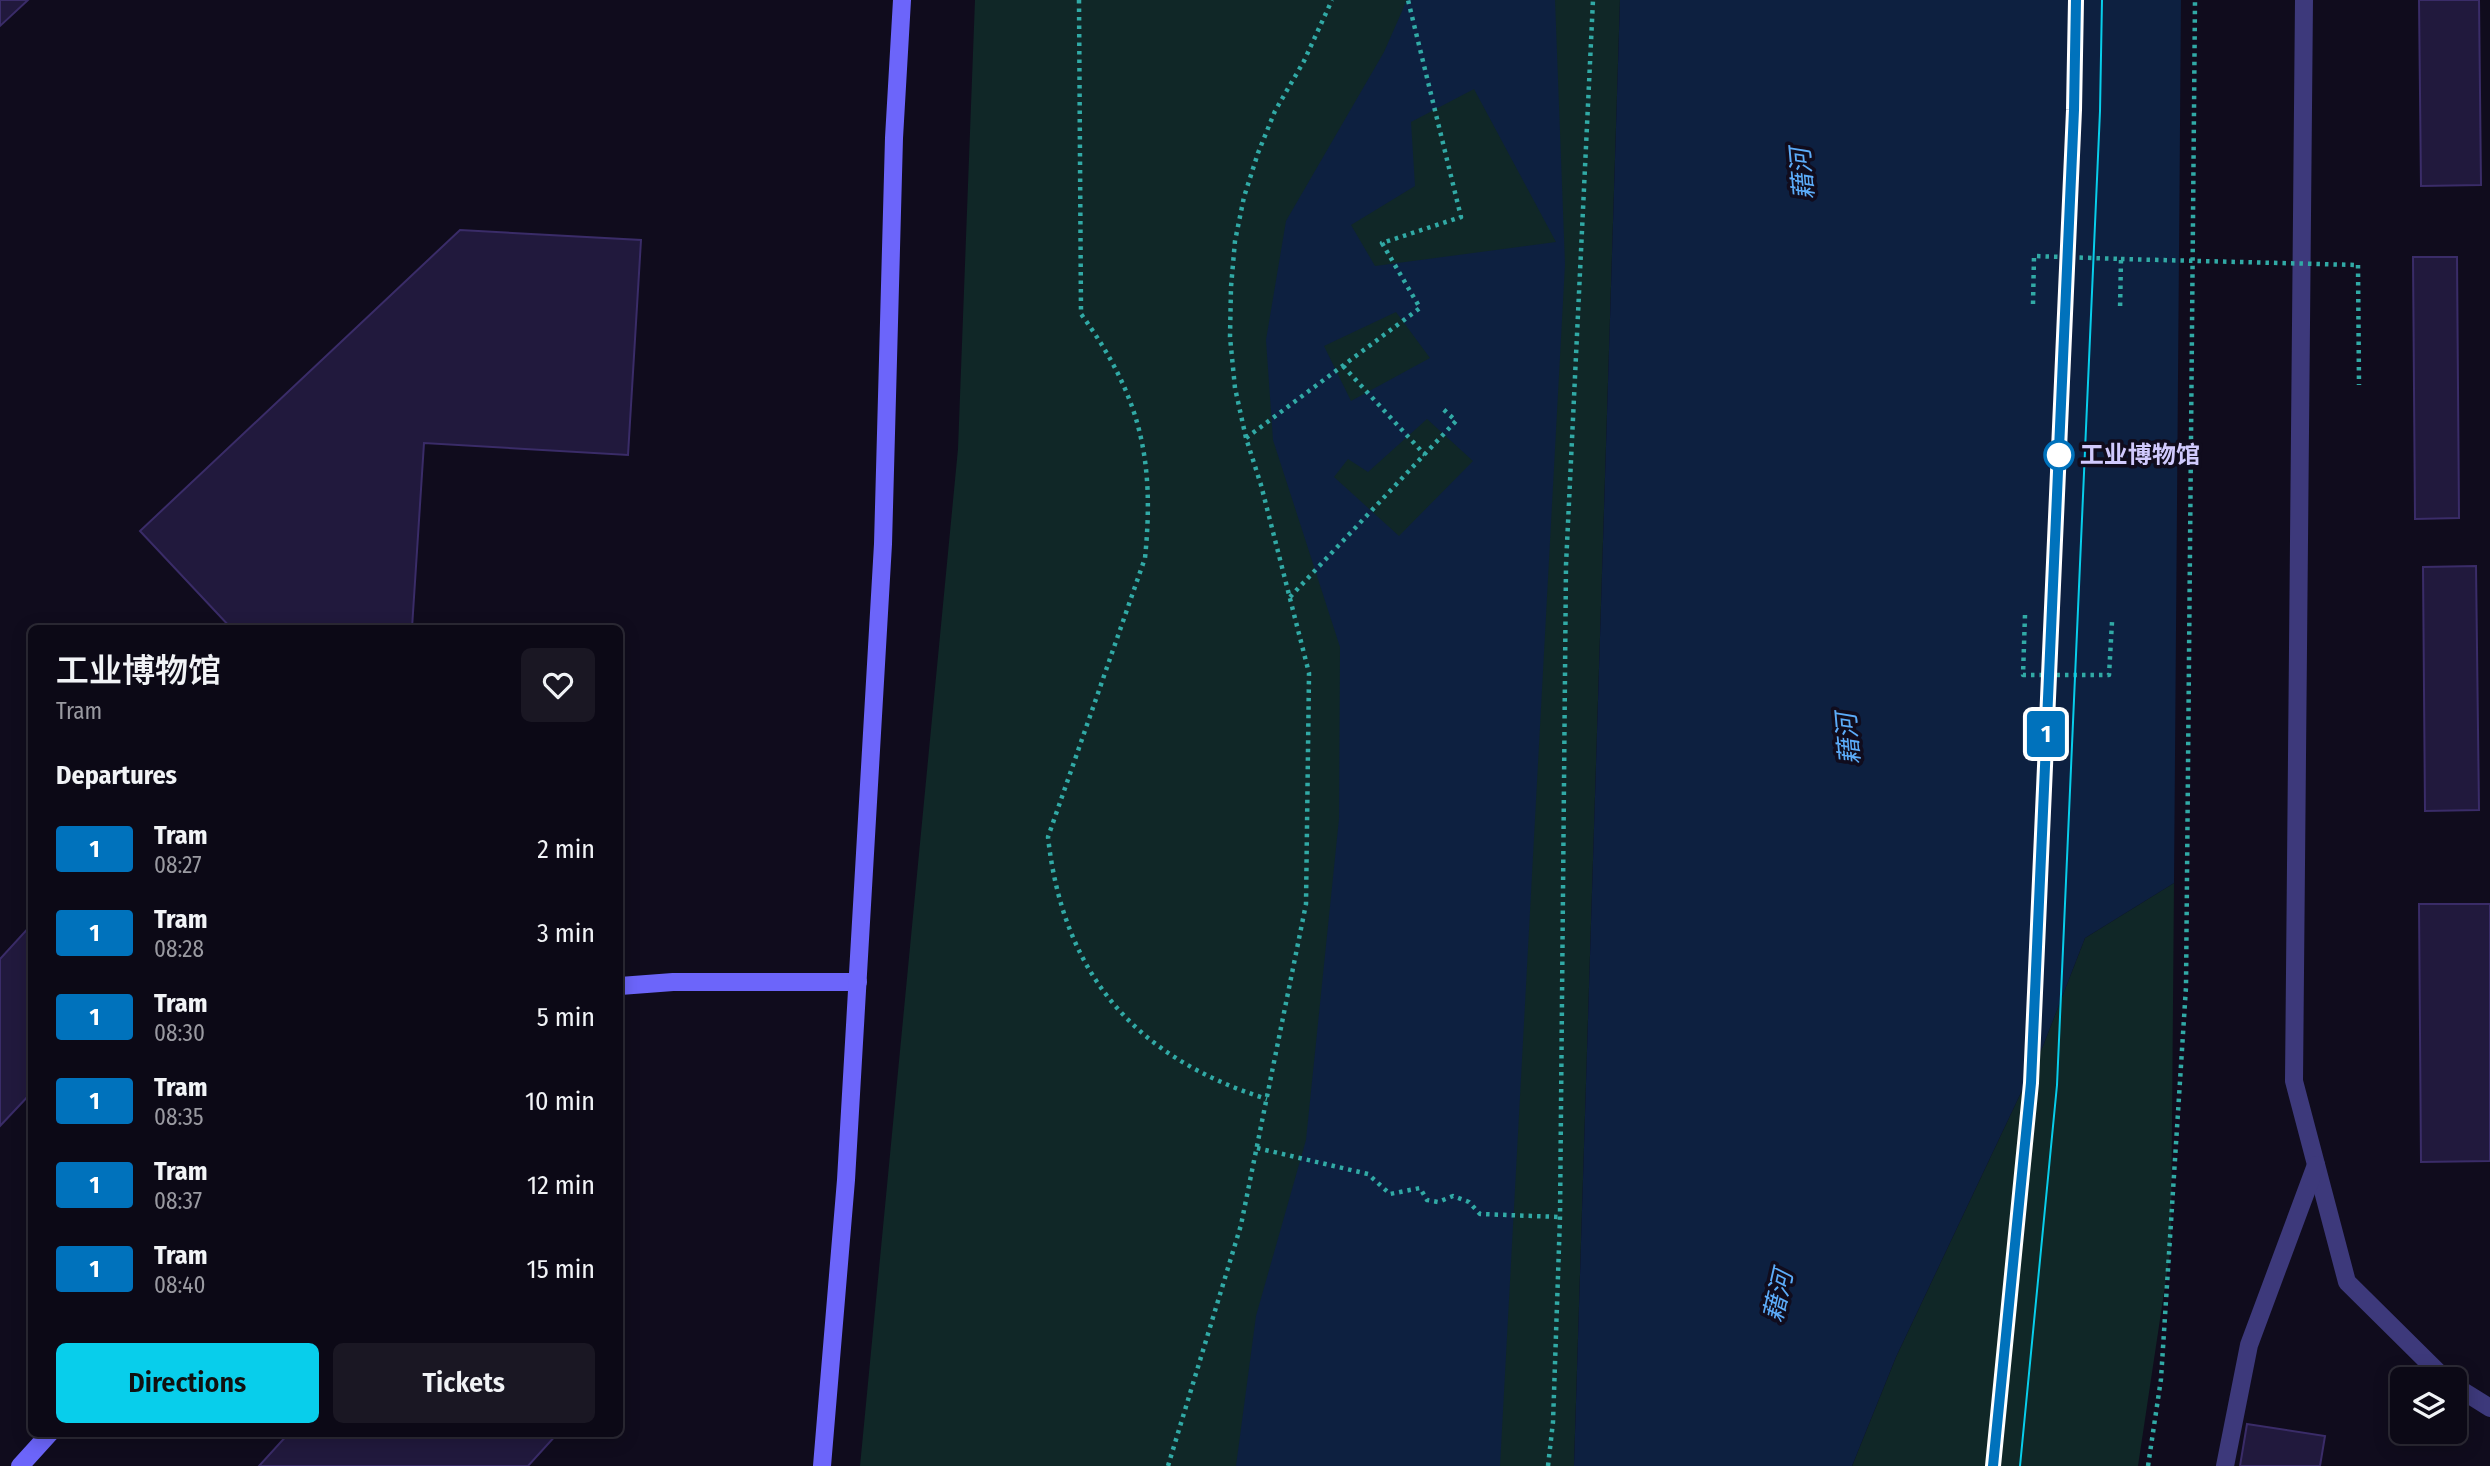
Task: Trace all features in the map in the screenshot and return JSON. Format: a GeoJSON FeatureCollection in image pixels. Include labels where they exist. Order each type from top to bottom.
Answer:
{"type":"FeatureCollection","features":[{"type":"Feature","properties":{"kind":"main road"},"geometry":{"type":"LineString","coordinates":[[822,1466],[846,1180],[883,544],[894,138],[902,0]]}},
{"type":"Feature","properties":{"kind":"main road"},"geometry":{"type":"LineString","coordinates":[[623,986],[673,982],[858,982]]}},
{"type":"Feature","properties":{"kind":"main road"},"geometry":{"type":"LineString","coordinates":[[20,1466],[46,1437]]}},
{"type":"Feature","properties":{"kind":"street"},"geometry":{"type":"LineString","coordinates":[[2304,0],[2294,1081],[2347,1282],[2433,1367]]}},
{"type":"Feature","properties":{"kind":"street"},"geometry":{"type":"LineString","coordinates":[[2225,1466],[2249,1345],[2316,1165]]}},
{"type":"Feature","properties":{"kind":"street"},"geometry":{"type":"LineString","coordinates":[[2467,1394],[2490,1408]]}},
{"type":"Feature","properties":{"kind":"path"},"geometry":{"type":"LineString","coordinates":[[1079,0],[1082,314],[1102,342],[1133,405],[1148,473],[1149,515],[1145,558],[1048,837],[1052,872],[1072,939],[1089,970],[1134,1026],[1163,1051],[1196,1071],[1230,1087],[1266,1099]]}},
{"type":"Feature","properties":{"kind":"path"},"geometry":{"type":"LineString","coordinates":[[1168,1466],[1241,1224],[1306,904],[1309,673],[1235,388],[1230,337],[1231,286],[1235,241],[1244,197],[1262,143],[1275,111],[1304,61],[1332,0]]}},
{"type":"Feature","properties":{"kind":"path"},"geometry":{"type":"LineString","coordinates":[[1246,438],[1420,308],[1382,243],[1461,217],[1408,0]]}},
{"type":"Feature","properties":{"kind":"path"},"geometry":{"type":"LineString","coordinates":[[1548,1466],[1553,1422],[1560,1217],[1566,565],[1593,0]]}},
{"type":"Feature","properties":{"kind":"path"},"geometry":{"type":"LineString","coordinates":[[2148,1466],[2161,1380],[2186,987],[2195,0]]}},
{"type":"Feature","properties":{"kind":"path"},"geometry":{"type":"LineString","coordinates":[[2033,304],[2034,256],[2358,265],[2359,385]]}},
{"type":"Feature","properties":{"kind":"path"},"geometry":{"type":"LineString","coordinates":[[2120,311],[2121,259]]}},
{"type":"Feature","properties":{"kind":"path"},"geometry":{"type":"LineString","coordinates":[[1341,367],[1425,455]]}},
{"type":"Feature","properties":{"kind":"path"},"geometry":{"type":"LineString","coordinates":[[1290,598],[1457,421],[1442,408]]}},
{"type":"Feature","properties":{"kind":"path"},"geometry":{"type":"LineString","coordinates":[[2025,615],[2022,675],[2109,676],[2112,622]]}},
{"type":"Feature","properties":{"kind":"path"},"geometry":{"type":"LineString","coordinates":[[1256,1148],[1368,1174],[1390,1194],[1420,1188],[1427,1200],[1438,1202],[1453,1196],[1468,1202],[1480,1214],[1560,1217]]}},
{"type":"Feature","properties":{"kind":"green space"},"geometry":{"type":"Polygon","coordinates":[[[975,0],[1620,0],[1574,1466],[860,1466],[958,449],[975,0]]]}},
{"type":"Feature","properties":{"kind":"green space"},"geometry":{"type":"Polygon","coordinates":[[[2174,883],[2171,1246],[2138,1466],[1852,1466],[1896,1357],[2043,1046],[2085,938],[2174,883]]]}},
{"type":"Feature","properties":{"kind":"water"},"geometry":{"type":"Polygon","coordinates":[[[1407,0],[1555,0],[1565,264],[1500,1466],[1236,1466],[1256,1316],[1306,1140],[1339,819],[1340,647],[1273,440],[1266,340],[1286,221],[1384,52],[1407,0]],[[1474,89],[1411,122],[1415,186],[1351,225],[1375,266],[1556,242],[1474,89]],[[1396,312],[1324,346],[1351,401],[1430,358],[1396,312]],[[1427,419],[1368,472],[1348,459],[1334,477],[1399,536],[1473,461],[1427,419]]]}},
{"type":"Feature","properties":{"kind":"water","name":"藉河"},"geometry":{"type":"Polygon","coordinates":[[[1620,0],[2181,0],[2174,883],[2085,938],[2043,1046],[1896,1357],[1852,1466],[1574,1466],[1620,0]]]}},
{"type":"Feature","properties":{"kind":"building"},"geometry":{"type":"Polygon","coordinates":[[[0,0],[28,0],[0,26],[0,0]]]}},
{"type":"Feature","properties":{"kind":"building"},"geometry":{"type":"Polygon","coordinates":[[[2419,0],[2479,0],[2481,185],[2421,186],[2419,0]]]}},
{"type":"Feature","properties":{"kind":"building"},"geometry":{"type":"Polygon","coordinates":[[[460,230],[641,240],[628,455],[424,443],[412,625],[228,625],[140,531],[460,230]]]}},
{"type":"Feature","properties":{"kind":"building"},"geometry":{"type":"Polygon","coordinates":[[[2413,257],[2457,257],[2459,518],[2415,519],[2413,257]]]}},
{"type":"Feature","properties":{"kind":"building"},"geometry":{"type":"Polygon","coordinates":[[[2476,566],[2479,810],[2425,811],[2423,567],[2476,566]]]}},
{"type":"Feature","properties":{"kind":"building"},"geometry":{"type":"Polygon","coordinates":[[[2419,904],[2490,904],[2490,1161],[2421,1162],[2419,904]]]}},
{"type":"Feature","properties":{"kind":"building"},"geometry":{"type":"Polygon","coordinates":[[[28,928],[28,1096],[0,1126],[0,959],[28,928]]]}},
{"type":"Feature","properties":{"kind":"building"},"geometry":{"type":"Polygon","coordinates":[[[2247,1424],[2325,1436],[2320,1466],[2240,1466],[2247,1424]]]}},
{"type":"Feature","properties":{"kind":"building"},"geometry":{"type":"Polygon","coordinates":[[[285,1437],[554,1437],[528,1466],[259,1466],[285,1437]]]}},
{"type":"Feature","properties":{"kind":"tram line"},"geometry":{"type":"LineString","coordinates":[[1993,1466],[2031,1083],[2074,110],[2076,0]]}},
{"type":"Feature","properties":{"kind":"tram line","name":"1"},"geometry":{"type":"LineString","coordinates":[[1993,1466],[2031,1083],[2074,110],[2076,0]]}},
{"type":"Feature","properties":{"kind":"tram line"},"geometry":{"type":"LineString","coordinates":[[2020,1466],[2057,1085],[2100,111],[2102,0]]}},
{"type":"Feature","properties":{"kind":"place","name":"工业博物馆"},"geometry":{"type":"Point","coordinates":[2059,455]}}]}
